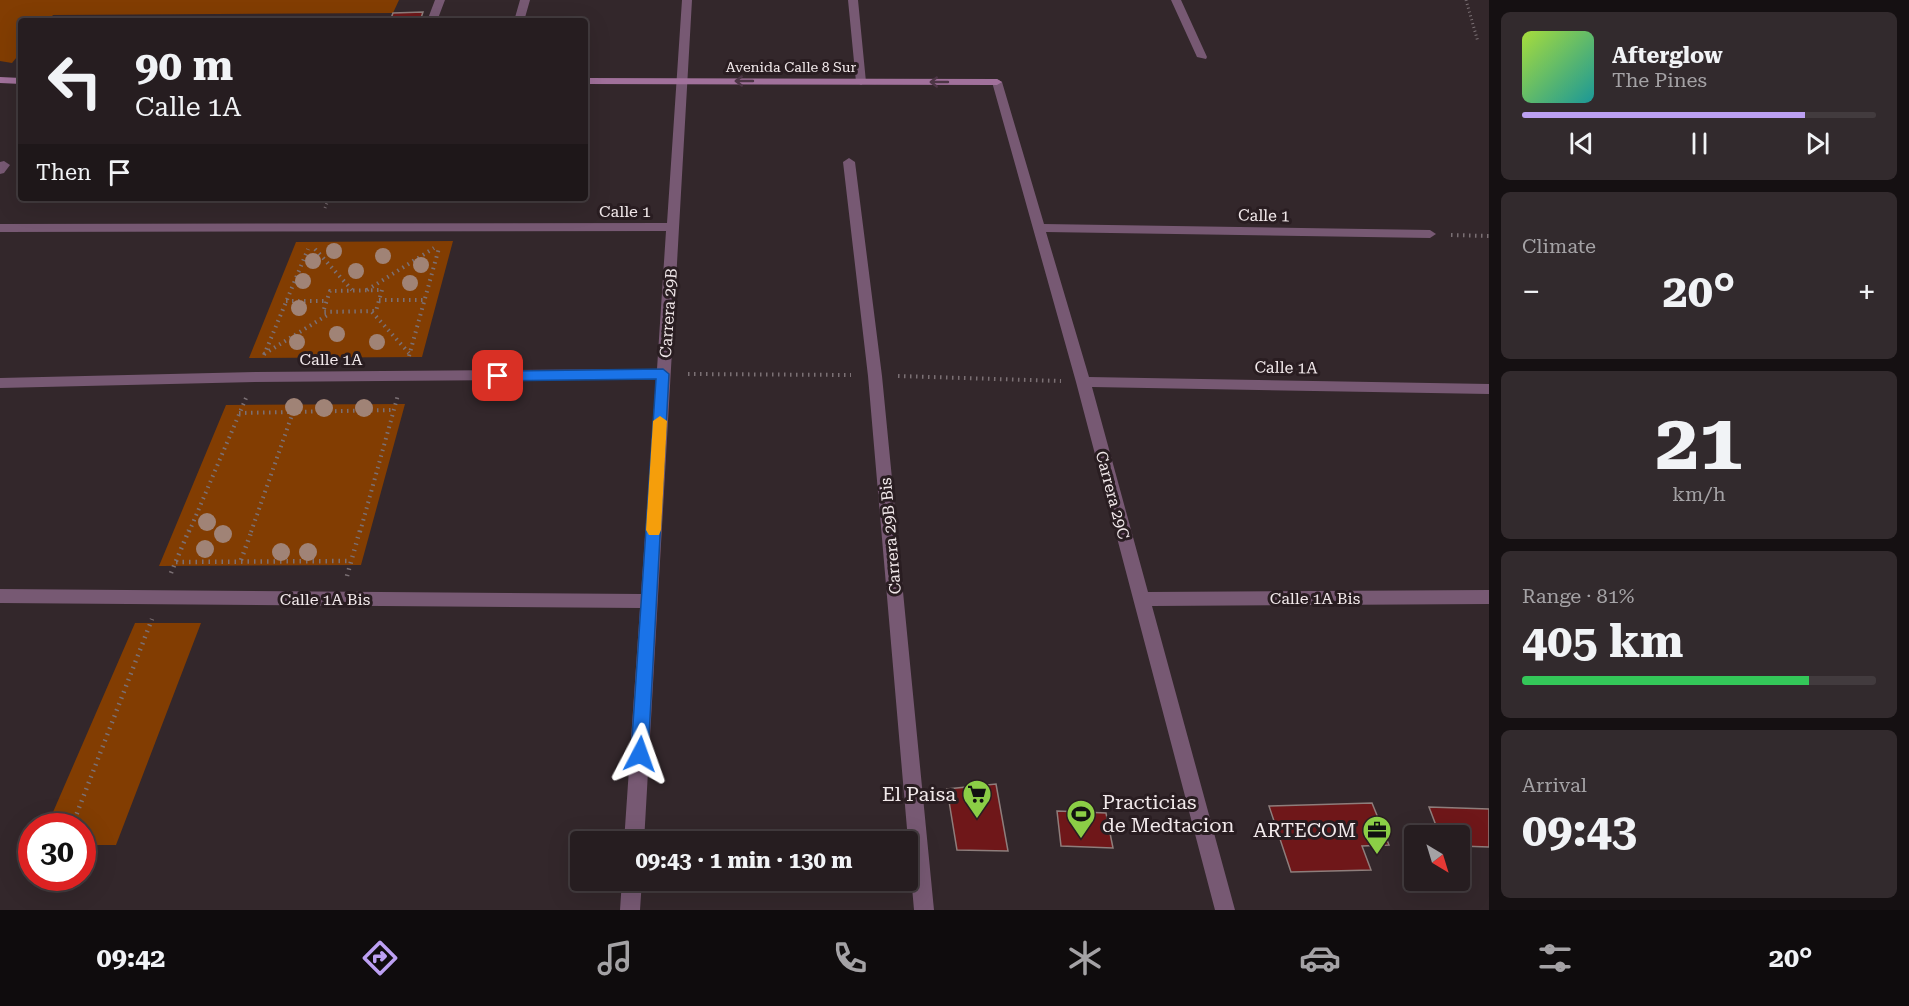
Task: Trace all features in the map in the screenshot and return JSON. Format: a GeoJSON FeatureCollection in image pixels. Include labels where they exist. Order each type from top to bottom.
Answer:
{"type":"FeatureCollection","features":[{"type":"Feature","properties":{"kind":"main road"},"geometry":{"type":"LineString","coordinates":[[0,80],[18,81]]}},
{"type":"Feature","properties":{"kind":"main road","name":"Avenida Calle 8 Sur"},"geometry":{"type":"LineString","coordinates":[[588,81],[997,82]]}},
{"type":"Feature","properties":{"kind":"street"},"geometry":{"type":"LineString","coordinates":[[433,18],[440,0]]}},
{"type":"Feature","properties":{"kind":"street"},"geometry":{"type":"LineString","coordinates":[[520,18],[525,0]]}},
{"type":"Feature","properties":{"kind":"street","name":"Carrera 29B"},"geometry":{"type":"LineString","coordinates":[[635,831],[687,0]]}},
{"type":"Feature","properties":{"kind":"street"},"geometry":{"type":"LineString","coordinates":[[853,0],[861,82]]}},
{"type":"Feature","properties":{"kind":"street"},"geometry":{"type":"LineString","coordinates":[[1176,0],[1202,57]]}},
{"type":"Feature","properties":{"kind":"street","name":"Carrera 29C"},"geometry":{"type":"LineString","coordinates":[[997,82],[1083,382],[1225,910]]}},
{"type":"Feature","properties":{"kind":"street","name":"Carrera 29B Bis"},"geometry":{"type":"LineString","coordinates":[[849,162],[875,375],[924,910]]}},
{"type":"Feature","properties":{"kind":"street","name":"Calle 1"},"geometry":{"type":"LineString","coordinates":[[0,228],[674,227]]}},
{"type":"Feature","properties":{"kind":"street","name":"Calle 1"},"geometry":{"type":"LineString","coordinates":[[1039,228],[1430,234]]}},
{"type":"Feature","properties":{"kind":"street","name":"Calle 1A"},"geometry":{"type":"LineString","coordinates":[[0,383],[255,377],[663,374]]}},
{"type":"Feature","properties":{"kind":"street","name":"Calle 1A"},"geometry":{"type":"LineString","coordinates":[[1083,382],[1489,388]]}},
{"type":"Feature","properties":{"kind":"street","name":"Calle 1A Bis"},"geometry":{"type":"LineString","coordinates":[[0,596],[650,601]]}},
{"type":"Feature","properties":{"kind":"street","name":"Calle 1A Bis"},"geometry":{"type":"LineString","coordinates":[[1141,599],[1489,597]]}},
{"type":"Feature","properties":{"kind":"street"},"geometry":{"type":"LineString","coordinates":[[630,910],[631,891]]}},
{"type":"Feature","properties":{"kind":"path"},"geometry":{"type":"LineString","coordinates":[[1466,0],[1478,42]]}},
{"type":"Feature","properties":{"kind":"path"},"geometry":{"type":"LineString","coordinates":[[317,227],[328,201]]}},
{"type":"Feature","properties":{"kind":"path"},"geometry":{"type":"LineString","coordinates":[[1430,234],[1489,236]]}},
{"type":"Feature","properties":{"kind":"path"},"geometry":{"type":"LineString","coordinates":[[77,813],[161,597],[310,244],[352,291]]}},
{"type":"Feature","properties":{"kind":"path"},"geometry":{"type":"LineString","coordinates":[[340,599],[440,244],[367,290]]}},
{"type":"Feature","properties":{"kind":"path"},"geometry":{"type":"LineString","coordinates":[[367,290],[382,290],[376,311],[323,312],[330,291],[367,290]]}},
{"type":"Feature","properties":{"kind":"path"},"geometry":{"type":"LineString","coordinates":[[379,300],[424,300]]}},
{"type":"Feature","properties":{"kind":"path"},"geometry":{"type":"LineString","coordinates":[[286,301],[327,301]]}},
{"type":"Feature","properties":{"kind":"path"},"geometry":{"type":"LineString","coordinates":[[264,355],[332,312]]}},
{"type":"Feature","properties":{"kind":"path"},"geometry":{"type":"LineString","coordinates":[[371,312],[409,354]]}},
{"type":"Feature","properties":{"kind":"path"},"geometry":{"type":"LineString","coordinates":[[663,374],[875,375],[1083,382]]}},
{"type":"Feature","properties":{"kind":"path"},"geometry":{"type":"LineString","coordinates":[[239,413],[393,410]]}},
{"type":"Feature","properties":{"kind":"path"},"geometry":{"type":"LineString","coordinates":[[241,560],[293,412]]}},
{"type":"Feature","properties":{"kind":"path"},"geometry":{"type":"LineString","coordinates":[[176,562],[351,561]]}},
{"type":"Feature","properties":{"kind":"shaded area"},"geometry":{"type":"Polygon","coordinates":[[[0,0],[399,0],[393,13],[53,15],[50,18],[18,18],[18,56],[12,63],[0,61],[0,0]]]}},
{"type":"Feature","properties":{"kind":"shaded area"},"geometry":{"type":"Polygon","coordinates":[[[453,241],[422,357],[249,358],[296,242],[453,241]]]}},
{"type":"Feature","properties":{"kind":"shaded area"},"geometry":{"type":"Polygon","coordinates":[[[405,404],[361,565],[159,566],[226,405],[405,404]]]}},
{"type":"Feature","properties":{"kind":"shaded area"},"geometry":{"type":"Polygon","coordinates":[[[135,623],[201,623],[116,845],[96,845],[96,813],[53,813],[135,623]]]}},
{"type":"Feature","properties":{"kind":"building"},"geometry":{"type":"Polygon","coordinates":[[[423,12],[421,18],[391,18],[393,13],[423,12]]]}},
{"type":"Feature","properties":{"kind":"building","name":"El Paisa"},"geometry":{"type":"Polygon","coordinates":[[[996,784],[1008,851],[957,850],[947,789],[996,784]]]}},
{"type":"Feature","properties":{"kind":"building"},"geometry":{"type":"Polygon","coordinates":[[[1372,803],[1389,845],[1362,846],[1371,870],[1291,872],[1269,806],[1372,803]]]}},
{"type":"Feature","properties":{"kind":"building"},"geometry":{"type":"Polygon","coordinates":[[[1429,807],[1489,809],[1489,847],[1470,846],[1470,825],[1436,825],[1429,807]]]}},
{"type":"Feature","properties":{"kind":"building"},"geometry":{"type":"Polygon","coordinates":[[[1057,811],[1106,813],[1113,848],[1061,846],[1057,811]]]}},
{"type":"Feature","properties":{"kind":"slow traffic"},"geometry":{"type":"LineString","coordinates":[[654,530],[660,421]]}},
{"type":"Feature","properties":{"kind":"place","name":"El Paisa"},"geometry":{"type":"Point","coordinates":[977,820]}},
{"type":"Feature","properties":{"kind":"place","name":"Practicias de Medtacion"},"geometry":{"type":"Point","coordinates":[1081,840]}},
{"type":"Feature","properties":{"kind":"place","name":"ARTECOM"},"geometry":{"type":"Point","coordinates":[1377,856]}},
{"type":"Feature","properties":{"kind":"route"},"geometry":{"type":"LineString","coordinates":[[498,376],[663,374],[640,754]]}}]}
